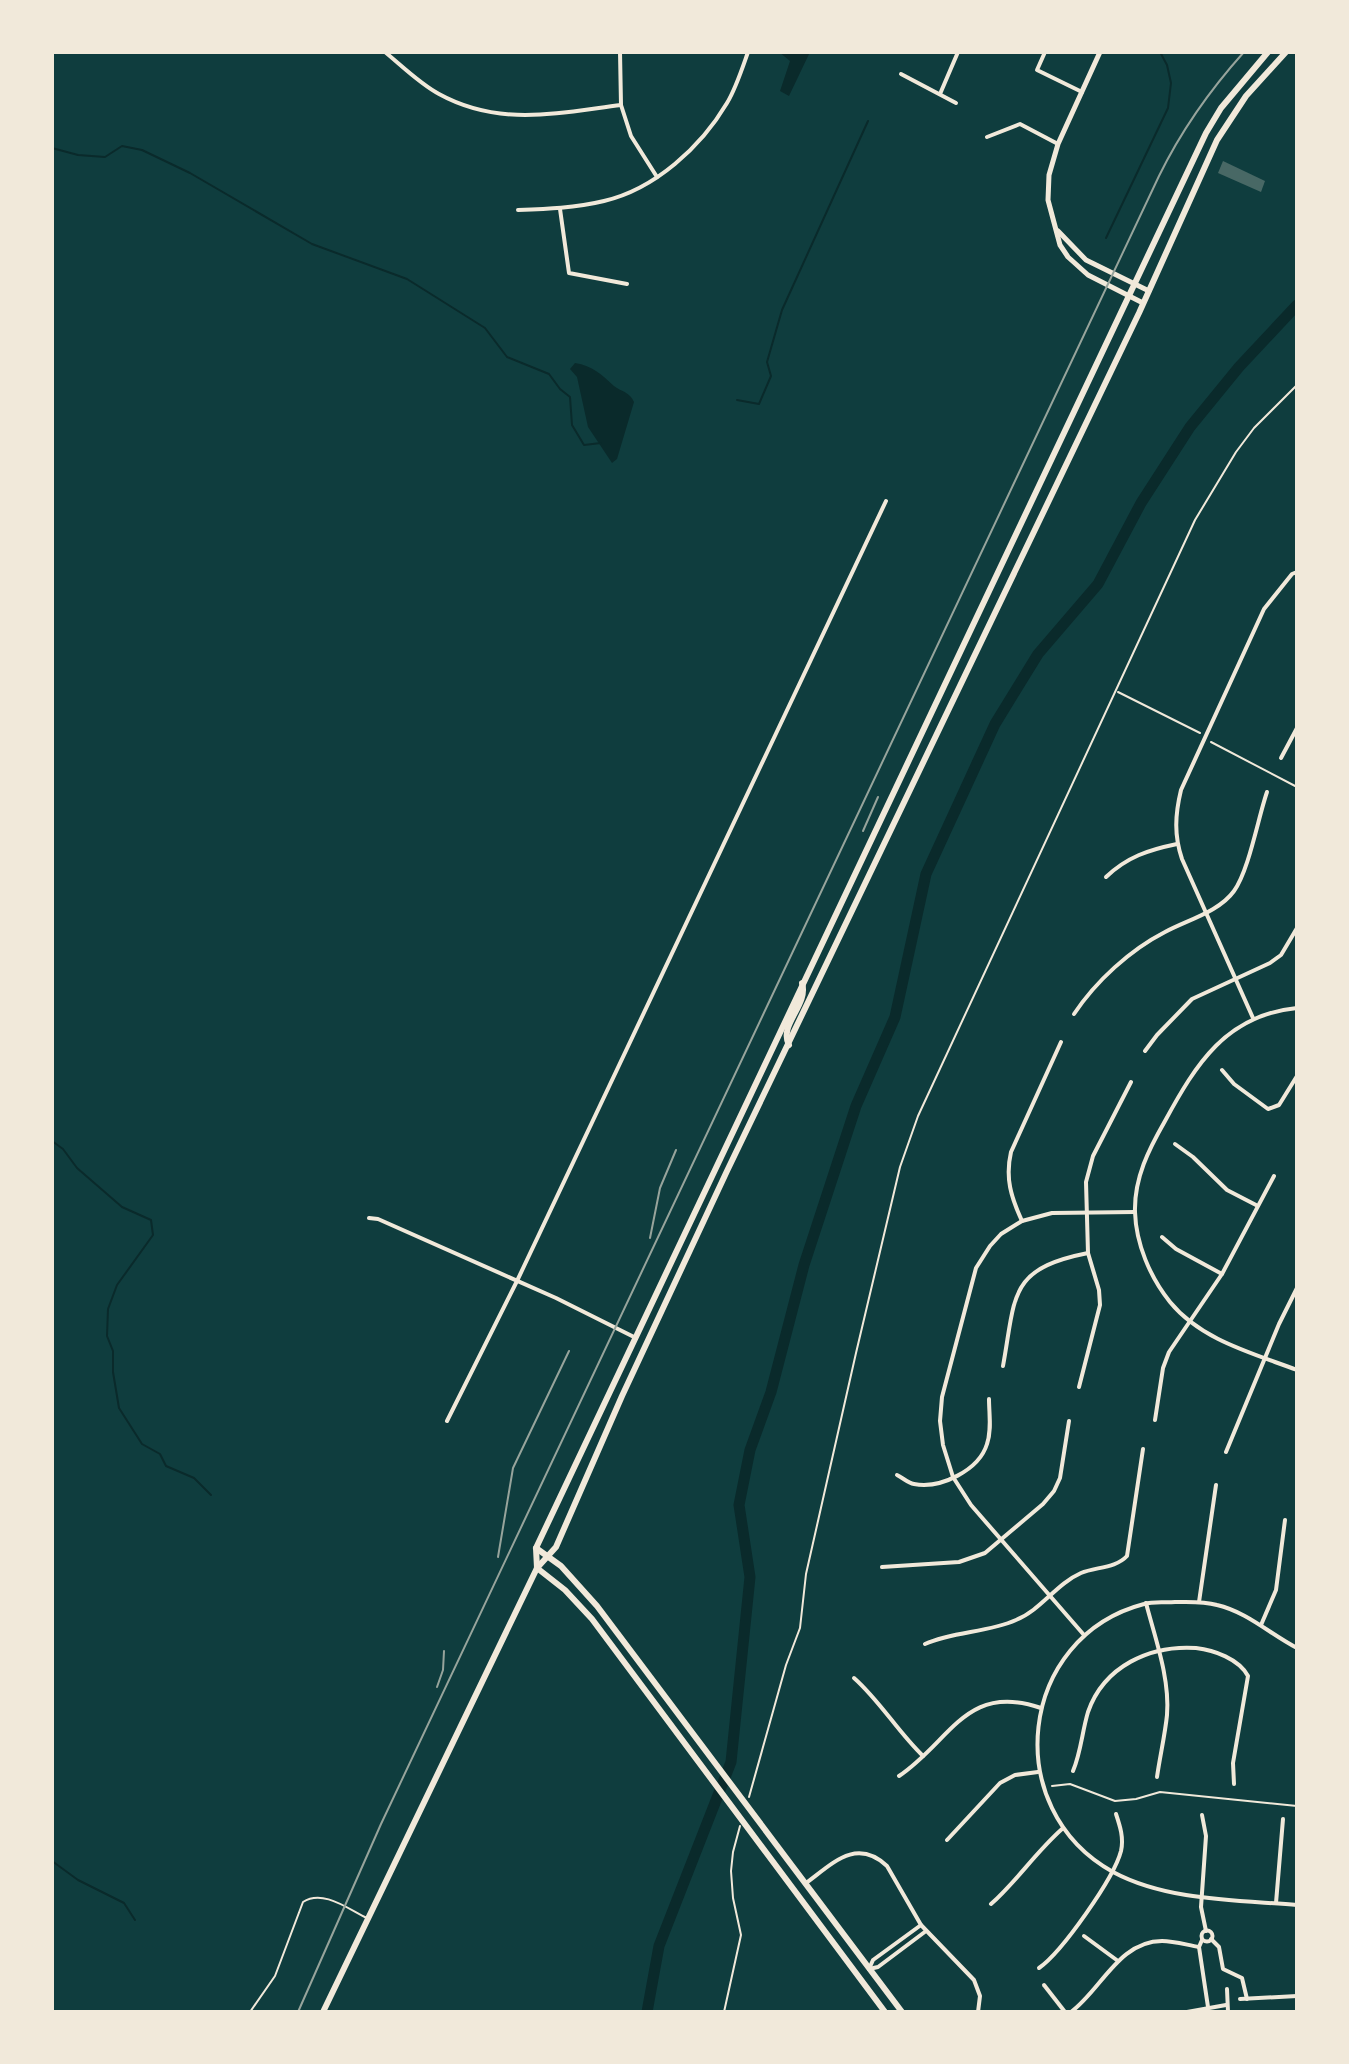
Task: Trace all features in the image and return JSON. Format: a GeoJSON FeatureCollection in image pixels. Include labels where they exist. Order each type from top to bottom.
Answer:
{"type":"FeatureCollection","features":[{"type":"Feature","properties":{"kind":"main road"},"geometry":{"type":"LineString","coordinates":[[1100,52],[1058,144],[1048,186],[1052,217],[1060,245],[1078,267],[1098,281],[1143,303]]}},
{"type":"Feature","properties":{"kind":"main road"},"geometry":{"type":"LineString","coordinates":[[885,2012],[592,1619],[565,1590],[537,1568],[536,1548],[1206,133],[1221,108],[1268,52]]}},
{"type":"Feature","properties":{"kind":"main road"},"geometry":{"type":"LineString","coordinates":[[323,2012],[537,1568],[556,1547],[626,1388],[1229,120],[1286,52]]}},
{"type":"Feature","properties":{"kind":"main road"},"geometry":{"type":"LineString","coordinates":[[1057,231],[1086,260],[1149,291]]}},
{"type":"Feature","properties":{"kind":"main road"},"geometry":{"type":"LineString","coordinates":[[789,1045],[785,1039],[804,997],[802,983]]}},
{"type":"Feature","properties":{"kind":"main road"},"geometry":{"type":"LineString","coordinates":[[536,1548],[561,1566],[597,1606],[902,2012]]}},
{"type":"Feature","properties":{"kind":"street"},"geometry":{"type":"LineString","coordinates":[[385,52],[437,94],[480,112],[528,117],[621,105]]}},
{"type":"Feature","properties":{"kind":"street"},"geometry":{"type":"LineString","coordinates":[[620,52],[621,105],[631,136],[657,177]]}},
{"type":"Feature","properties":{"kind":"street"},"geometry":{"type":"LineString","coordinates":[[518,210],[560,209],[607,201],[657,177],[688,152],[710,128],[728,102],[748,52]]}},
{"type":"Feature","properties":{"kind":"street"},"geometry":{"type":"LineString","coordinates":[[940,95],[958,52]]}},
{"type":"Feature","properties":{"kind":"street"},"geometry":{"type":"LineString","coordinates":[[1045,52],[1037,70],[1082,92]]}},
{"type":"Feature","properties":{"kind":"street"},"geometry":{"type":"LineString","coordinates":[[901,74],[956,103]]}},
{"type":"Feature","properties":{"kind":"street"},"geometry":{"type":"LineString","coordinates":[[987,137],[1020,124],[1058,144]]}},
{"type":"Feature","properties":{"kind":"street"},"geometry":{"type":"LineString","coordinates":[[560,209],[569,273],[627,284]]}},
{"type":"Feature","properties":{"kind":"street"},"geometry":{"type":"LineString","coordinates":[[447,1421],[517,1281],[886,501]]}},
{"type":"Feature","properties":{"kind":"street"},"geometry":{"type":"LineString","coordinates":[[1253,1018],[1203,912],[1177,844],[1175,816],[1181,790],[1264,609],[1292,574],[1297,572]]}},
{"type":"Feature","properties":{"kind":"street"},"geometry":{"type":"LineString","coordinates":[[1281,758],[1297,728]]}},
{"type":"Feature","properties":{"kind":"street"},"geometry":{"type":"LineString","coordinates":[[1074,1014],[1122,962],[1143,945],[1226,899],[1235,890],[1267,792]]}},
{"type":"Feature","properties":{"kind":"street"},"geometry":{"type":"LineString","coordinates":[[1106,877],[1120,864],[1144,851],[1177,844]]}},
{"type":"Feature","properties":{"kind":"street"},"geometry":{"type":"LineString","coordinates":[[1145,1051],[1192,999],[1281,955],[1297,928]]}},
{"type":"Feature","properties":{"kind":"street"},"geometry":{"type":"LineString","coordinates":[[1297,1008],[1253,1018],[1223,1038],[1205,1056],[1179,1095],[1145,1157],[1135,1212],[1145,1258],[1157,1284],[1189,1321],[1212,1336],[1297,1370]]}},
{"type":"Feature","properties":{"kind":"street"},"geometry":{"type":"LineString","coordinates":[[1022,1221],[1013,1201],[1007,1169],[1011,1152],[1061,1042]]}},
{"type":"Feature","properties":{"kind":"street"},"geometry":{"type":"LineString","coordinates":[[1222,1070],[1234,1084],[1268,1109],[1279,1105],[1297,1076]]}},
{"type":"Feature","properties":{"kind":"street"},"geometry":{"type":"LineString","coordinates":[[1079,1387],[1100,1305],[1088,1253],[1086,1182],[1093,1156],[1131,1082]]}},
{"type":"Feature","properties":{"kind":"street"},"geometry":{"type":"LineString","coordinates":[[1175,1144],[1227,1190],[1256,1205]]}},
{"type":"Feature","properties":{"kind":"street"},"geometry":{"type":"LineString","coordinates":[[1155,1420],[1163,1368],[1169,1352],[1222,1274],[1274,1176]]}},
{"type":"Feature","properties":{"kind":"street"},"geometry":{"type":"LineString","coordinates":[[1084,1635],[971,1505],[953,1477],[943,1445],[940,1421],[942,1397],[970,1286],[982,1258],[1001,1234],[1022,1221],[1052,1213],[1135,1212]]}},
{"type":"Feature","properties":{"kind":"street"},"geometry":{"type":"LineString","coordinates":[[369,1218],[378,1219],[517,1281],[636,1338]]}},
{"type":"Feature","properties":{"kind":"street"},"geometry":{"type":"LineString","coordinates":[[1162,1237],[1176,1249],[1222,1274]]}},
{"type":"Feature","properties":{"kind":"street"},"geometry":{"type":"LineString","coordinates":[[1003,1366],[1020,1288],[1031,1274],[1045,1264],[1088,1253]]}},
{"type":"Feature","properties":{"kind":"street"},"geometry":{"type":"LineString","coordinates":[[1226,1452],[1264,1357],[1297,1288]]}},
{"type":"Feature","properties":{"kind":"street"},"geometry":{"type":"LineString","coordinates":[[897,1475],[912,1484],[931,1485],[969,1469],[987,1446],[989,1399]]}},
{"type":"Feature","properties":{"kind":"street"},"geometry":{"type":"LineString","coordinates":[[882,1567],[959,1562],[985,1553],[1054,1491],[1060,1478],[1069,1421]]}},
{"type":"Feature","properties":{"kind":"street"},"geometry":{"type":"LineString","coordinates":[[925,1644],[944,1635],[1011,1622],[1027,1615],[1082,1573],[1122,1561],[1127,1556],[1143,1449]]}},
{"type":"Feature","properties":{"kind":"street"},"geometry":{"type":"LineString","coordinates":[[1199,1602],[1216,1485]]}},
{"type":"Feature","properties":{"kind":"street"},"geometry":{"type":"LineString","coordinates":[[1261,1625],[1276,1590],[1285,1520]]}},
{"type":"Feature","properties":{"kind":"street"},"geometry":{"type":"LineString","coordinates":[[1297,1648],[1261,1625],[1218,1605],[1199,1602],[1146,1603],[1114,1616],[1084,1635],[1047,1689],[1041,1708],[1036,1751],[1043,1788],[1062,1829],[1078,1848],[1112,1871],[1146,1885],[1202,1896],[1297,1905]]}},
{"type":"Feature","properties":{"kind":"street"},"geometry":{"type":"LineString","coordinates":[[1146,1603],[1167,1693],[1157,1777]]}},
{"type":"Feature","properties":{"kind":"street"},"geometry":{"type":"LineString","coordinates":[[1073,1771],[1080,1754],[1090,1707],[1101,1687],[1130,1661],[1159,1650],[1179,1647],[1203,1649],[1243,1667],[1248,1676],[1233,1763],[1234,1784]]}},
{"type":"Feature","properties":{"kind":"street"},"geometry":{"type":"LineString","coordinates":[[854,1678],[868,1690],[903,1737],[923,1756]]}},
{"type":"Feature","properties":{"kind":"street"},"geometry":{"type":"LineString","coordinates":[[899,1776],[967,1713],[984,1704],[1023,1701],[1041,1708]]}},
{"type":"Feature","properties":{"kind":"street"},"geometry":{"type":"LineString","coordinates":[[947,1840],[1000,1783],[1015,1775],[1038,1772]]}},
{"type":"Feature","properties":{"kind":"street"},"geometry":{"type":"LineString","coordinates":[[1039,1968],[1049,1961],[1112,1871],[1121,1850],[1122,1833],[1116,1814]]}},
{"type":"Feature","properties":{"kind":"street"},"geometry":{"type":"LineString","coordinates":[[1202,1815],[1206,1836],[1202,1896],[1206,1931]]}},
{"type":"Feature","properties":{"kind":"street"},"geometry":{"type":"LineString","coordinates":[[1276,1903],[1283,1819]]}},
{"type":"Feature","properties":{"kind":"street"},"geometry":{"type":"LineString","coordinates":[[991,1904],[1005,1892],[1037,1851],[1062,1829]]}},
{"type":"Feature","properties":{"kind":"street"},"geometry":{"type":"LineString","coordinates":[[806,1883],[846,1855],[859,1852],[871,1854],[887,1866],[921,1925],[974,1980],[978,1988],[978,2012]]}},
{"type":"Feature","properties":{"kind":"street"},"geometry":{"type":"LineString","coordinates":[[869,1969],[873,1960],[921,1925]]}},
{"type":"Feature","properties":{"kind":"street"},"geometry":{"type":"LineString","coordinates":[[869,1969],[878,1967],[926,1931]]}},
{"type":"Feature","properties":{"kind":"street"},"geometry":{"type":"LineString","coordinates":[[1206,1931],[1211,1933],[1211,1939],[1219,1947],[1223,1969],[1242,1978],[1247,1999]]}},
{"type":"Feature","properties":{"kind":"street"},"geometry":{"type":"LineString","coordinates":[[1206,1931],[1202,1933],[1199,1947],[1208,2007]]}},
{"type":"Feature","properties":{"kind":"street"},"geometry":{"type":"LineString","coordinates":[[1084,1936],[1118,1961]]}},
{"type":"Feature","properties":{"kind":"street"},"geometry":{"type":"LineString","coordinates":[[1202,1940],[1207,1942],[1211,1939]]}},
{"type":"Feature","properties":{"kind":"street"},"geometry":{"type":"LineString","coordinates":[[1044,1985],[1068,2012],[1118,1961],[1146,1943],[1161,1941],[1199,1947]]}},
{"type":"Feature","properties":{"kind":"street"},"geometry":{"type":"LineString","coordinates":[[1227,1989],[1228,2012]]}},
{"type":"Feature","properties":{"kind":"street"},"geometry":{"type":"LineString","coordinates":[[1240,1999],[1297,1996]]}},
{"type":"Feature","properties":{"kind":"street"},"geometry":{"type":"LineString","coordinates":[[980,2005],[985,2012]]}},
{"type":"Feature","properties":{"kind":"street"},"geometry":{"type":"LineString","coordinates":[[1187,2012],[1226,2005]]}},
{"type":"Feature","properties":{"kind":"lane"},"geometry":{"type":"LineString","coordinates":[[250,2012],[275,1976],[303,1902],[313,1897],[324,1897],[369,1918]]}},
{"type":"Feature","properties":{"kind":"path"},"geometry":{"type":"LineString","coordinates":[[747,1801],[786,1665],[800,1628],[806,1574],[908,1142],[930,1088],[1189,532],[1217,480],[1254,428],[1297,385]]}},
{"type":"Feature","properties":{"kind":"path"},"geometry":{"type":"LineString","coordinates":[[1117,692],[1200,733]]}},
{"type":"Feature","properties":{"kind":"path"},"geometry":{"type":"LineString","coordinates":[[1211,742],[1297,787]]}},
{"type":"Feature","properties":{"kind":"path"},"geometry":{"type":"LineString","coordinates":[[1043,1788],[1070,1784],[1115,1801],[1160,1792],[1297,1806]]}},
{"type":"Feature","properties":{"kind":"path"},"geometry":{"type":"LineString","coordinates":[[724,2012],[741,1935],[731,1871],[740,1825]]}},
{"type":"Feature","properties":{"kind":"water"},"geometry":{"type":"Polygon","coordinates":[[[779,52],[810,52],[789,96],[780,91],[790,61],[779,52]]]}},
{"type":"Feature","properties":{"kind":"water"},"geometry":{"type":"Polygon","coordinates":[[[575,363],[596,371],[628,394],[634,402],[617,459],[612,463],[588,427],[577,377],[570,369],[575,363]]]}},
{"type":"Feature","properties":{"kind":"building"},"geometry":{"type":"Polygon","coordinates":[[[1223,161],[1265,181],[1261,192],[1218,173],[1223,161]]]}},
{"type":"Feature","properties":{"kind":"waterway"},"geometry":{"type":"LineString","coordinates":[[1106,238],[1168,108],[1171,83],[1160,52]]}},
{"type":"Feature","properties":{"kind":"waterway"},"geometry":{"type":"LineString","coordinates":[[737,400],[759,404],[771,376],[767,362],[782,310],[868,121]]}},
{"type":"Feature","properties":{"kind":"waterway"},"geometry":{"type":"LineString","coordinates":[[52,148],[78,155],[105,157],[122,146],[142,150],[190,173],[312,244],[407,279],[485,328],[507,357],[549,374],[570,397],[572,425],[584,445],[601,443]]}},
{"type":"Feature","properties":{"kind":"waterway"},"geometry":{"type":"LineString","coordinates":[[647,2012],[659,1946],[731,1762],[750,1577],[739,1505],[750,1450],[771,1392],[804,1265],[856,1106],[895,1017],[926,874],[995,724],[1038,654],[1098,584],[1141,503],[1190,427],[1239,367],[1297,305]]}},
{"type":"Feature","properties":{"kind":"waterway"},"geometry":{"type":"LineString","coordinates":[[52,1141],[63,1149],[77,1168],[122,1207],[151,1220],[153,1235],[117,1285],[108,1309],[107,1336],[113,1351],[119,1408],[142,1444],[160,1454],[166,1466],[194,1478],[211,1495]]}},
{"type":"Feature","properties":{"kind":"waterway"},"geometry":{"type":"LineString","coordinates":[[52,1861],[78,1880],[124,1903],[135,1920]]}},
{"type":"Feature","properties":{"kind":"railway"},"geometry":{"type":"LineString","coordinates":[[298,2012],[381,1824],[1159,176],[1197,111],[1244,52]]}},
{"type":"Feature","properties":{"kind":"railway"},"geometry":{"type":"LineString","coordinates":[[863,831],[878,797]]}},
{"type":"Feature","properties":{"kind":"railway"},"geometry":{"type":"LineString","coordinates":[[650,1238],[660,1188],[676,1150]]}},
{"type":"Feature","properties":{"kind":"railway"},"geometry":{"type":"LineString","coordinates":[[498,1557],[513,1468],[569,1351]]}},
{"type":"Feature","properties":{"kind":"railway"},"geometry":{"type":"LineString","coordinates":[[437,1687],[443,1670],[444,1651]]}}]}
